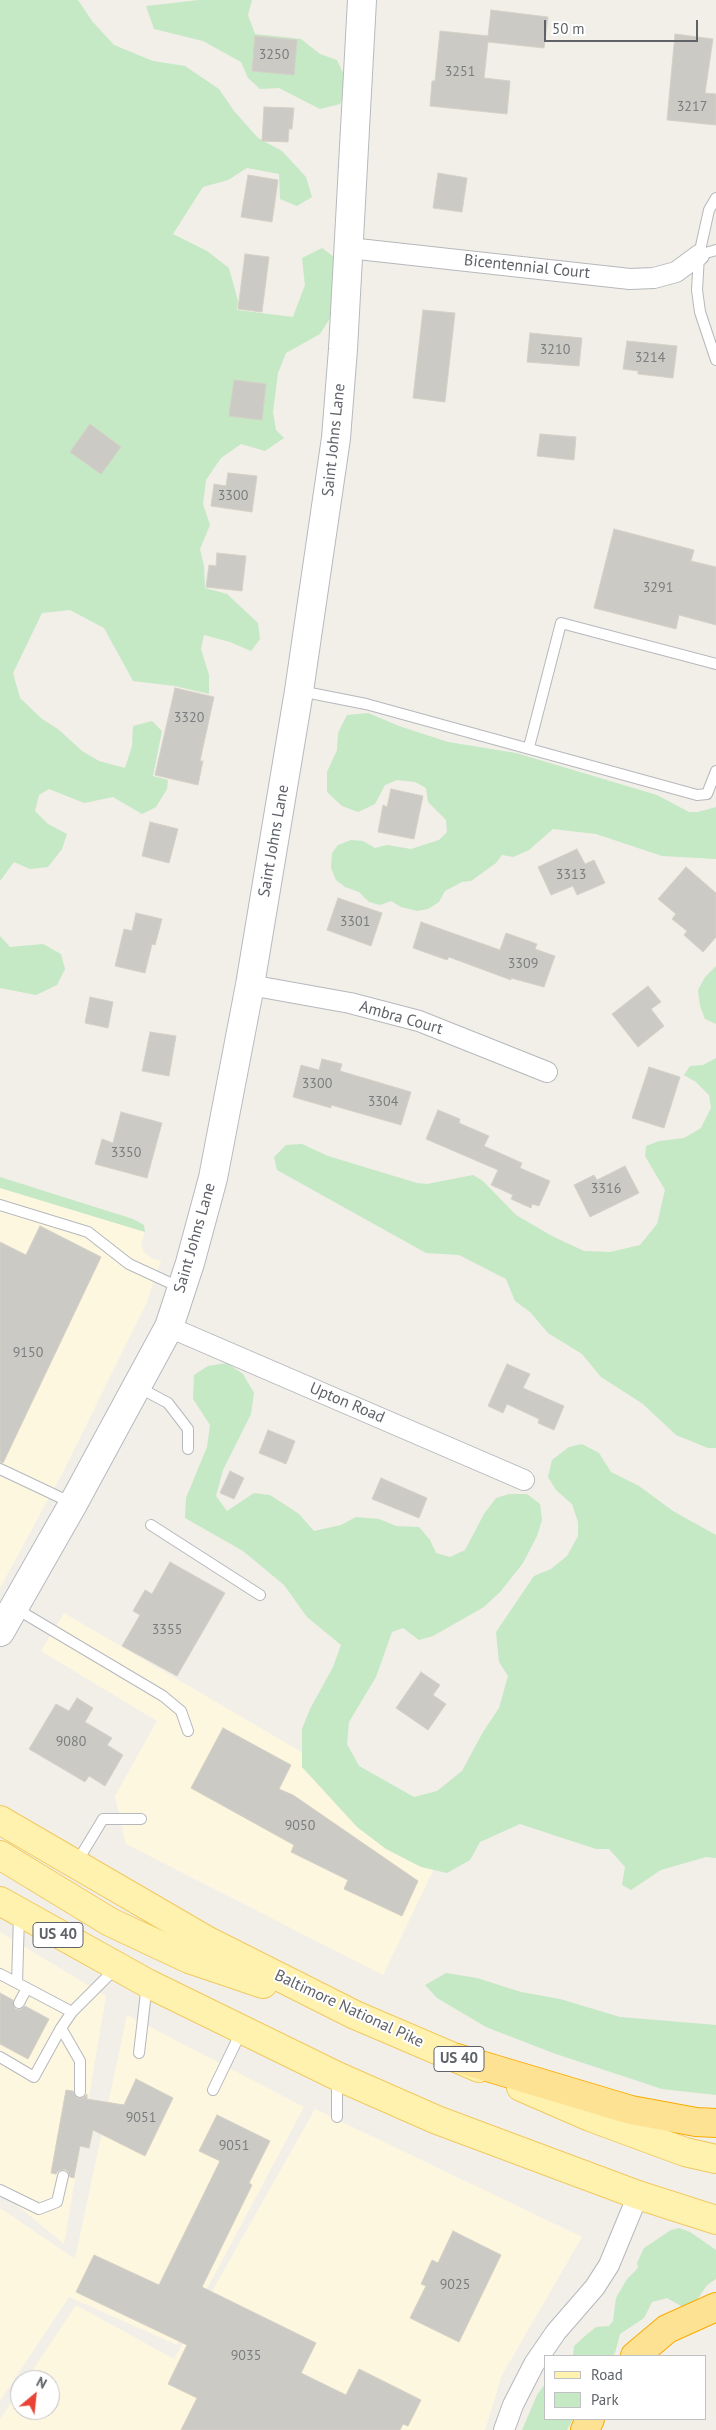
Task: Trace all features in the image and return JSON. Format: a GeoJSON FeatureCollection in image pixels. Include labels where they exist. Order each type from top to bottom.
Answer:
{"type":"FeatureCollection","features":[{"type":"Feature","properties":{"kind":"highway"},"geometry":{"type":"LineString","coordinates":[[457,2058],[631,2110],[696,2122],[716,2123]]}},
{"type":"Feature","properties":{"kind":"highway"},"geometry":{"type":"LineString","coordinates":[[636,2355],[667,2330],[716,2307]]}},
{"type":"Feature","properties":{"kind":"main road","name":"Baltimore National Pike"},"geometry":{"type":"LineString","coordinates":[[0,1820],[180,1926],[355,2015],[590,2117],[686,2152],[716,2159]]}},
{"type":"Feature","properties":{"kind":"main road"},"geometry":{"type":"LineString","coordinates":[[0,1855],[110,1922],[189,1959],[355,2015]]}},
{"type":"Feature","properties":{"kind":"main road","name":"US 40"},"geometry":{"type":"LineString","coordinates":[[9,1907],[116,1968],[337,2076],[437,2120],[638,2195],[716,2220]]}},
{"type":"Feature","properties":{"kind":"street","name":"Saint Johns Lane"},"geometry":{"type":"LineString","coordinates":[[0,1632],[15,1599],[73,1504],[169,1326],[182,1289],[212,1178],[250,985],[299,691],[336,438],[349,248],[362,0]]}},
{"type":"Feature","properties":{"kind":"street","name":"Bicentennial Court"},"geometry":{"type":"LineString","coordinates":[[349,248],[630,278],[654,278],[676,272],[707,252]]}},
{"type":"Feature","properties":{"kind":"street","name":"Ambra Court"},"geometry":{"type":"LineString","coordinates":[[250,985],[350,1003],[419,1021],[546,1072]]}},
{"type":"Feature","properties":{"kind":"street","name":"Upton Road"},"geometry":{"type":"LineString","coordinates":[[169,1326],[524,1480]]}},
{"type":"Feature","properties":{"kind":"street"},"geometry":{"type":"LineString","coordinates":[[504,2430],[513,2405],[534,2364],[556,2332],[595,2287],[609,2265],[638,2195]]}},
{"type":"Feature","properties":{"kind":"lane"},"geometry":{"type":"LineString","coordinates":[[716,198],[709,210],[707,252],[697,290],[700,312],[716,360]]}},
{"type":"Feature","properties":{"kind":"lane"},"geometry":{"type":"LineString","coordinates":[[529,747],[562,623],[716,664]]}},
{"type":"Feature","properties":{"kind":"lane"},"geometry":{"type":"LineString","coordinates":[[299,691],[366,704],[529,747],[696,795],[707,794],[716,771]]}},
{"type":"Feature","properties":{"kind":"lane"},"geometry":{"type":"LineString","coordinates":[[0,1205],[88,1232],[129,1264],[182,1289]]}},
{"type":"Feature","properties":{"kind":"lane"},"geometry":{"type":"LineString","coordinates":[[137,1386],[168,1402],[188,1429],[188,1449]]}},
{"type":"Feature","properties":{"kind":"lane"},"geometry":{"type":"LineString","coordinates":[[0,1469],[73,1504]]}},
{"type":"Feature","properties":{"kind":"lane"},"geometry":{"type":"LineString","coordinates":[[151,1525],[260,1595]]}},
{"type":"Feature","properties":{"kind":"lane"},"geometry":{"type":"LineString","coordinates":[[15,1599],[163,1696],[181,1710],[188,1731]]}},
{"type":"Feature","properties":{"kind":"lane"},"geometry":{"type":"LineString","coordinates":[[75,1865],[103,1819],[141,1819]]}},
{"type":"Feature","properties":{"kind":"lane"},"geometry":{"type":"LineString","coordinates":[[9,1907],[17,1983]]}},
{"type":"Feature","properties":{"kind":"lane"},"geometry":{"type":"LineString","coordinates":[[0,2057],[34,2077],[72,2012],[116,1968]]}},
{"type":"Feature","properties":{"kind":"lane"},"geometry":{"type":"LineString","coordinates":[[0,1974],[72,2012]]}},
{"type":"Feature","properties":{"kind":"lane"},"geometry":{"type":"LineString","coordinates":[[139,2053],[148,1983]]}},
{"type":"Feature","properties":{"kind":"lane"},"geometry":{"type":"LineString","coordinates":[[19,2003],[27,1988]]}},
{"type":"Feature","properties":{"kind":"lane"},"geometry":{"type":"LineString","coordinates":[[61,2028],[80,2061],[80,2092]]}},
{"type":"Feature","properties":{"kind":"lane"},"geometry":{"type":"LineString","coordinates":[[213,2090],[242,2030]]}},
{"type":"Feature","properties":{"kind":"lane"},"geometry":{"type":"LineString","coordinates":[[337,2076],[337,2117]]}},
{"type":"Feature","properties":{"kind":"lane"},"geometry":{"type":"LineString","coordinates":[[0,2190],[39,2209],[57,2202],[64,2176]]}},
{"type":"Feature","properties":{"kind":"shaded area"},"geometry":{"type":"Polygon","coordinates":[[[0,1188],[145,1232],[141,1243],[143,1251],[151,1258],[161,1261],[146,1304],[64,1470],[0,1588],[0,1188]]]}},
{"type":"Feature","properties":{"kind":"shaded area"},"geometry":{"type":"Polygon","coordinates":[[[64,1613],[298,1750],[439,1858],[383,1975],[126,1844],[115,1796],[157,1721],[41,1651],[64,1613]]]}},
{"type":"Feature","properties":{"kind":"shaded area"},"geometry":{"type":"Polygon","coordinates":[[[0,1932],[106,1996],[64,2244],[0,2191],[0,1932]]]}},
{"type":"Feature","properties":{"kind":"shaded area"},"geometry":{"type":"Polygon","coordinates":[[[127,2015],[304,2107],[177,2345],[69,2297],[21,2370],[10,2370],[10,2386],[0,2401],[0,2208],[75,2259],[127,2015]]]}},
{"type":"Feature","properties":{"kind":"shaded area"},"geometry":{"type":"Polygon","coordinates":[[[315,2109],[582,2237],[502,2375],[485,2430],[0,2430],[0,2419],[10,2404],[10,2420],[60,2420],[60,2370],[33,2370],[76,2305],[174,2359],[315,2109]]]}},
{"type":"Feature","properties":{"kind":"green space"},"geometry":{"type":"Polygon","coordinates":[[[0,0],[78,0],[92,21],[114,45],[153,61],[185,66],[219,89],[234,111],[258,138],[282,151],[306,177],[312,197],[297,206],[280,199],[279,174],[247,168],[228,180],[203,187],[173,234],[207,251],[229,268],[238,301],[237,310],[293,317],[305,285],[302,258],[322,248],[342,263],[332,315],[320,334],[286,353],[278,373],[273,412],[276,430],[284,438],[265,451],[241,444],[221,458],[206,480],[203,504],[210,525],[200,549],[204,566],[205,588],[227,594],[258,623],[260,639],[251,651],[230,642],[204,635],[201,649],[209,675],[209,694],[175,686],[133,681],[104,628],[70,610],[42,613],[13,673],[20,698],[42,719],[58,729],[82,751],[99,761],[125,768],[132,746],[133,726],[152,721],[162,731],[153,776],[168,780],[167,789],[156,807],[142,814],[113,797],[84,803],[49,789],[39,795],[35,811],[48,824],[67,834],[62,849],[48,867],[30,869],[14,862],[0,881],[0,0]]]}},
{"type":"Feature","properties":{"kind":"green space"},"geometry":{"type":"Polygon","coordinates":[[[199,0],[252,0],[248,15],[255,34],[301,39],[320,54],[337,60],[349,86],[340,104],[320,109],[279,88],[260,89],[248,78],[241,62],[203,41],[154,29],[146,6],[199,0]]]}},
{"type":"Feature","properties":{"kind":"green space"},"geometry":{"type":"Polygon","coordinates":[[[368,713],[399,726],[448,742],[516,753],[657,795],[689,812],[698,812],[716,807],[716,859],[662,856],[596,834],[553,829],[529,850],[513,857],[502,855],[496,863],[471,881],[462,882],[445,891],[439,902],[428,909],[417,911],[401,907],[391,901],[380,905],[369,902],[359,892],[345,887],[336,880],[331,868],[332,853],[338,845],[351,840],[363,841],[375,848],[387,845],[411,849],[439,840],[447,832],[446,820],[428,802],[426,788],[415,782],[397,780],[385,785],[375,804],[358,812],[342,806],[327,792],[327,772],[337,750],[338,733],[347,715],[368,713]]]}},
{"type":"Feature","properties":{"kind":"green space"},"geometry":{"type":"Polygon","coordinates":[[[0,936],[10,947],[43,944],[61,954],[65,969],[57,985],[36,995],[0,988],[0,936]]]}},
{"type":"Feature","properties":{"kind":"green space"},"geometry":{"type":"Polygon","coordinates":[[[716,966],[716,1024],[705,1019],[700,1006],[698,990],[705,977],[716,966]]]}},
{"type":"Feature","properties":{"kind":"green space"},"geometry":{"type":"Polygon","coordinates":[[[716,1058],[716,1448],[708,1448],[676,1435],[643,1404],[601,1377],[582,1354],[548,1333],[530,1312],[515,1301],[506,1279],[459,1255],[426,1253],[277,1170],[274,1157],[286,1145],[302,1144],[328,1156],[417,1183],[427,1184],[473,1175],[483,1181],[516,1215],[552,1236],[584,1251],[610,1252],[640,1245],[657,1224],[665,1190],[645,1156],[646,1146],[659,1141],[684,1138],[701,1128],[711,1108],[709,1095],[696,1082],[684,1075],[690,1066],[703,1065],[716,1058]]]}},
{"type":"Feature","properties":{"kind":"green space"},"geometry":{"type":"Polygon","coordinates":[[[0,1177],[133,1219],[144,1225],[145,1232],[0,1188],[0,1177]]]}},
{"type":"Feature","properties":{"kind":"green space"},"geometry":{"type":"Polygon","coordinates":[[[227,1363],[243,1374],[254,1393],[251,1414],[223,1470],[216,1496],[227,1511],[254,1493],[270,1495],[299,1514],[314,1531],[341,1525],[356,1517],[379,1519],[396,1526],[419,1527],[430,1540],[436,1553],[450,1557],[465,1550],[484,1514],[496,1498],[509,1494],[527,1494],[540,1504],[542,1520],[537,1536],[523,1563],[501,1591],[484,1607],[433,1636],[419,1640],[403,1628],[392,1632],[376,1677],[349,1722],[347,1744],[359,1766],[414,1797],[437,1791],[462,1771],[483,1732],[499,1708],[508,1676],[499,1662],[496,1632],[534,1576],[551,1569],[567,1556],[578,1536],[578,1522],[572,1504],[556,1490],[548,1477],[552,1460],[569,1447],[582,1444],[599,1453],[611,1472],[639,1486],[673,1511],[716,1535],[716,1858],[706,1857],[661,1870],[631,1890],[622,1885],[625,1867],[609,1849],[596,1849],[520,1824],[480,1842],[470,1860],[447,1873],[421,1867],[386,1849],[357,1827],[302,1767],[302,1729],[310,1709],[333,1667],[341,1645],[307,1617],[284,1585],[243,1551],[185,1518],[186,1498],[207,1447],[210,1425],[193,1399],[194,1375],[208,1366],[227,1363]]]}},
{"type":"Feature","properties":{"kind":"green space"},"geometry":{"type":"Polygon","coordinates":[[[446,1973],[477,1978],[521,1992],[560,1999],[620,2017],[716,2025],[716,2095],[662,2089],[553,2053],[486,2027],[437,1998],[425,1985],[446,1973]]]}},
{"type":"Feature","properties":{"kind":"green space"},"geometry":{"type":"Polygon","coordinates":[[[679,2228],[690,2232],[716,2250],[716,2279],[707,2285],[697,2300],[690,2305],[681,2306],[667,2298],[652,2302],[644,2318],[620,2334],[613,2355],[573,2355],[574,2346],[585,2336],[596,2327],[609,2326],[613,2321],[616,2298],[627,2279],[638,2268],[637,2263],[644,2248],[671,2230],[679,2228]]]}},
{"type":"Feature","properties":{"kind":"green space"},"geometry":{"type":"Polygon","coordinates":[[[544,2385],[544,2420],[572,2420],[567,2430],[522,2430],[537,2395],[544,2385]]]}},
{"type":"Feature","properties":{"kind":"building"},"geometry":{"type":"Polygon","coordinates":[[[491,10],[548,17],[544,48],[488,42],[484,78],[510,81],[507,114],[430,106],[432,81],[435,81],[440,31],[488,36],[491,10]]]}},
{"type":"Feature","properties":{"kind":"building"},"geometry":{"type":"Polygon","coordinates":[[[675,34],[713,39],[705,93],[716,94],[716,125],[667,120],[675,34]]]}},
{"type":"Feature","properties":{"kind":"building"},"geometry":{"type":"Polygon","coordinates":[[[255,36],[297,40],[294,75],[252,71],[255,36]]]}},
{"type":"Feature","properties":{"kind":"building"},"geometry":{"type":"Polygon","coordinates":[[[264,107],[294,108],[292,129],[289,129],[288,142],[262,141],[264,107]]]}},
{"type":"Feature","properties":{"kind":"building"},"geometry":{"type":"Polygon","coordinates":[[[438,173],[467,178],[462,212],[433,208],[438,173]]]}},
{"type":"Feature","properties":{"kind":"building"},"geometry":{"type":"Polygon","coordinates":[[[248,175],[278,180],[272,222],[241,217],[248,175]]]}},
{"type":"Feature","properties":{"kind":"building"},"geometry":{"type":"Polygon","coordinates":[[[245,254],[269,257],[262,312],[238,309],[245,254]]]}},
{"type":"Feature","properties":{"kind":"building"},"geometry":{"type":"Polygon","coordinates":[[[423,310],[455,313],[445,402],[413,398],[423,310]]]}},
{"type":"Feature","properties":{"kind":"building"},"geometry":{"type":"Polygon","coordinates":[[[530,333],[582,338],[579,366],[527,362],[530,333]]]}},
{"type":"Feature","properties":{"kind":"building"},"geometry":{"type":"Polygon","coordinates":[[[627,341],[677,346],[673,378],[638,374],[638,371],[623,369],[627,341]]]}},
{"type":"Feature","properties":{"kind":"building"},"geometry":{"type":"Polygon","coordinates":[[[234,380],[266,384],[262,420],[229,416],[234,380]]]}},
{"type":"Feature","properties":{"kind":"building"},"geometry":{"type":"Polygon","coordinates":[[[90,424],[121,447],[101,474],[70,452],[90,424]]]}},
{"type":"Feature","properties":{"kind":"building"},"geometry":{"type":"Polygon","coordinates":[[[540,434],[576,437],[574,460],[537,456],[540,434]]]}},
{"type":"Feature","properties":{"kind":"building"},"geometry":{"type":"Polygon","coordinates":[[[228,473],[257,476],[252,512],[211,506],[214,484],[226,486],[228,473]]]}},
{"type":"Feature","properties":{"kind":"building"},"geometry":{"type":"Polygon","coordinates":[[[614,529],[694,550],[691,561],[716,567],[716,625],[679,615],[676,629],[594,608],[614,529]]]}},
{"type":"Feature","properties":{"kind":"building"},"geometry":{"type":"Polygon","coordinates":[[[217,553],[246,556],[242,591],[206,587],[209,565],[216,566],[217,553]]]}},
{"type":"Feature","properties":{"kind":"building"},"geometry":{"type":"Polygon","coordinates":[[[175,688],[214,697],[200,761],[203,761],[198,785],[155,775],[175,688]]]}},
{"type":"Feature","properties":{"kind":"building"},"geometry":{"type":"Polygon","coordinates":[[[391,789],[423,796],[414,839],[378,832],[383,805],[387,807],[391,789]]]}},
{"type":"Feature","properties":{"kind":"building"},"geometry":{"type":"Polygon","coordinates":[[[150,822],[178,829],[169,863],[142,856],[150,822]]]}},
{"type":"Feature","properties":{"kind":"building"},"geometry":{"type":"Polygon","coordinates":[[[577,849],[585,864],[594,860],[605,883],[577,895],[573,886],[551,895],[538,867],[577,849]]]}},
{"type":"Feature","properties":{"kind":"building"},"geometry":{"type":"Polygon","coordinates":[[[686,867],[716,893],[716,937],[703,952],[684,935],[687,931],[672,919],[676,914],[658,899],[686,867]]]}},
{"type":"Feature","properties":{"kind":"building"},"geometry":{"type":"Polygon","coordinates":[[[338,898],[382,913],[371,946],[327,930],[338,898]]]}},
{"type":"Feature","properties":{"kind":"building"},"geometry":{"type":"Polygon","coordinates":[[[136,913],[162,919],[155,945],[152,944],[145,973],[115,966],[124,929],[132,931],[136,913]]]}},
{"type":"Feature","properties":{"kind":"building"},"geometry":{"type":"Polygon","coordinates":[[[421,922],[500,950],[506,933],[537,944],[535,949],[555,956],[544,987],[511,978],[511,980],[449,957],[447,960],[413,948],[421,922]]]}},
{"type":"Feature","properties":{"kind":"building"},"geometry":{"type":"Polygon","coordinates":[[[648,986],[661,1002],[651,1009],[664,1026],[638,1047],[612,1014],[648,986]]]}},
{"type":"Feature","properties":{"kind":"building"},"geometry":{"type":"Polygon","coordinates":[[[90,997],[113,1002],[108,1028],[85,1023],[90,997]]]}},
{"type":"Feature","properties":{"kind":"building"},"geometry":{"type":"Polygon","coordinates":[[[150,1032],[176,1036],[169,1076],[142,1071],[150,1032]]]}},
{"type":"Feature","properties":{"kind":"building"},"geometry":{"type":"Polygon","coordinates":[[[322,1059],[342,1064],[340,1071],[411,1092],[401,1125],[331,1105],[331,1108],[293,1097],[301,1065],[319,1070],[322,1059]]]}},
{"type":"Feature","properties":{"kind":"building"},"geometry":{"type":"Polygon","coordinates":[[[649,1067],[680,1077],[664,1128],[632,1118],[649,1067]]]}},
{"type":"Feature","properties":{"kind":"building"},"geometry":{"type":"Polygon","coordinates":[[[438,1110],[460,1119],[459,1123],[489,1136],[484,1146],[522,1163],[520,1168],[550,1181],[539,1206],[532,1204],[531,1208],[511,1199],[513,1195],[491,1185],[498,1170],[426,1139],[438,1110]]]}},
{"type":"Feature","properties":{"kind":"building"},"geometry":{"type":"Polygon","coordinates":[[[121,1112],[162,1123],[147,1178],[95,1164],[102,1139],[113,1143],[121,1112]]]}},
{"type":"Feature","properties":{"kind":"building"},"geometry":{"type":"Polygon","coordinates":[[[625,1166],[639,1193],[590,1217],[574,1185],[594,1175],[597,1180],[625,1166]]]}},
{"type":"Feature","properties":{"kind":"building"},"geometry":{"type":"Polygon","coordinates":[[[40,1226],[101,1257],[3,1463],[0,1462],[0,1242],[26,1255],[40,1226]]]}},
{"type":"Feature","properties":{"kind":"building"},"geometry":{"type":"Polygon","coordinates":[[[507,1364],[530,1374],[523,1388],[564,1406],[554,1430],[538,1423],[539,1419],[507,1404],[503,1413],[488,1406],[507,1364]]]}},
{"type":"Feature","properties":{"kind":"building"},"geometry":{"type":"Polygon","coordinates":[[[268,1430],[295,1441],[286,1464],[259,1453],[268,1430]]]}},
{"type":"Feature","properties":{"kind":"building"},"geometry":{"type":"Polygon","coordinates":[[[230,1471],[244,1478],[234,1499],[220,1493],[230,1471]]]}},
{"type":"Feature","properties":{"kind":"building"},"geometry":{"type":"Polygon","coordinates":[[[381,1478],[427,1498],[419,1518],[372,1499],[381,1478]]]}},
{"type":"Feature","properties":{"kind":"building"},"geometry":{"type":"Polygon","coordinates":[[[170,1562],[225,1593],[177,1676],[122,1646],[140,1615],[133,1611],[145,1590],[152,1594],[170,1562]]]}},
{"type":"Feature","properties":{"kind":"building"},"geometry":{"type":"Polygon","coordinates":[[[421,1672],[440,1685],[433,1695],[446,1704],[428,1730],[396,1708],[421,1672]]]}},
{"type":"Feature","properties":{"kind":"building"},"geometry":{"type":"Polygon","coordinates":[[[77,1698],[93,1708],[85,1722],[112,1738],[107,1745],[123,1755],[105,1786],[89,1776],[85,1782],[29,1749],[56,1704],[69,1711],[77,1698]]]}},
{"type":"Feature","properties":{"kind":"building"},"geometry":{"type":"Polygon","coordinates":[[[223,1728],[291,1765],[279,1789],[293,1795],[418,1881],[402,1916],[344,1889],[348,1880],[291,1852],[294,1845],[191,1788],[223,1728]]]}},
{"type":"Feature","properties":{"kind":"building"},"geometry":{"type":"Polygon","coordinates":[[[0,1993],[13,2000],[15,2009],[20,2010],[25,2006],[49,2019],[28,2059],[0,2044],[0,1993]]]}},
{"type":"Feature","properties":{"kind":"building"},"geometry":{"type":"Polygon","coordinates":[[[136,2079],[173,2098],[145,2156],[93,2130],[89,2148],[80,2146],[74,2178],[70,2177],[68,2171],[64,2169],[56,2174],[51,2173],[66,2090],[73,2091],[77,2098],[83,2098],[87,2094],[87,2099],[124,2105],[136,2079]]]}},
{"type":"Feature","properties":{"kind":"building"},"geometry":{"type":"Polygon","coordinates":[[[217,2115],[270,2141],[249,2183],[252,2185],[202,2287],[316,2343],[301,2373],[346,2395],[359,2369],[421,2400],[408,2426],[403,2424],[400,2430],[181,2430],[197,2398],[168,2384],[187,2345],[76,2292],[94,2255],[159,2285],[220,2161],[199,2151],[217,2115]]]}},
{"type":"Feature","properties":{"kind":"building"},"geometry":{"type":"Polygon","coordinates":[[[453,2231],[501,2255],[459,2342],[410,2318],[426,2286],[421,2284],[432,2260],[438,2263],[453,2231]]]}}]}
